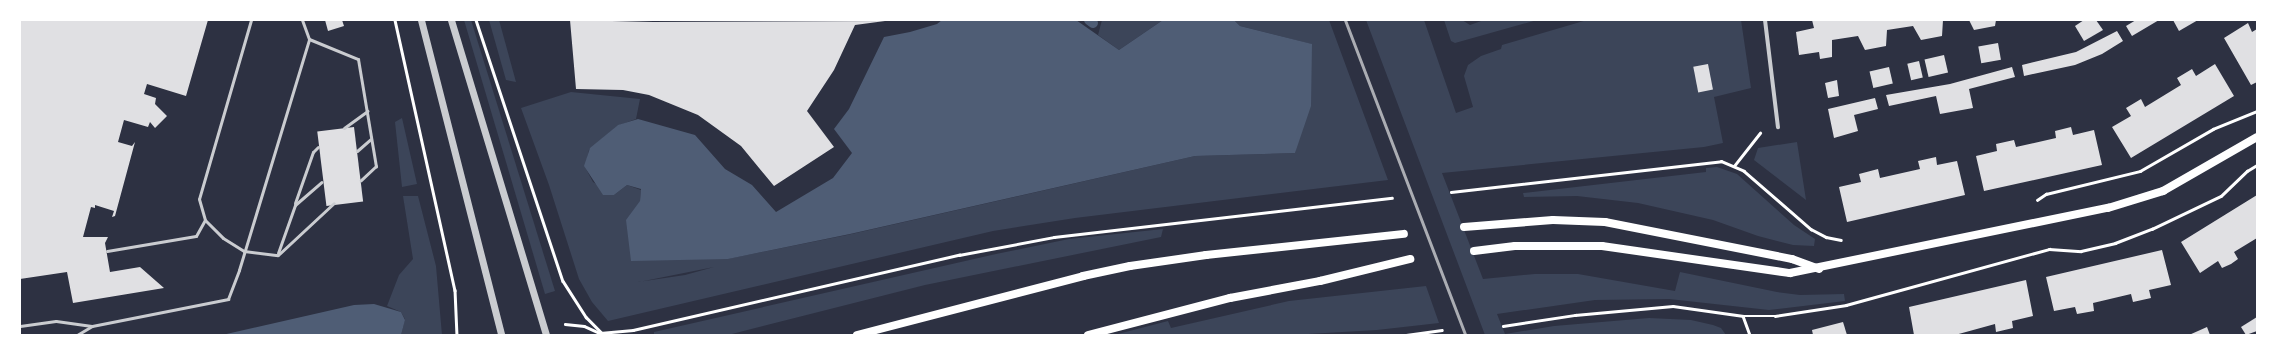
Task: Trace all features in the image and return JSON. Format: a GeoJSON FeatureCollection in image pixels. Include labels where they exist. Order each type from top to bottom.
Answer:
{"type":"FeatureCollection","features":[{"type":"Feature","properties":{"kind":"main road"},"geometry":{"type":"LineString","coordinates":[[1474,251],[1522,246],[1602,246],[1764,272],[1790,273],[1820,269],[2108,208],[2163,191],[2257,137]]}},
{"type":"Feature","properties":{"kind":"main road"},"geometry":{"type":"LineString","coordinates":[[1464,227],[1553,220],[1605,222],[1792,259],[1820,269]]}},
{"type":"Feature","properties":{"kind":"main road"},"geometry":{"type":"LineString","coordinates":[[857,335],[1083,276],[1130,266],[1206,255],[1404,234]]}},
{"type":"Feature","properties":{"kind":"main road"},"geometry":{"type":"LineString","coordinates":[[1088,335],[1223,300],[1320,281],[1410,259]]}},
{"type":"Feature","properties":{"kind":"street"},"geometry":{"type":"LineString","coordinates":[[421,20],[501,335]]}},
{"type":"Feature","properties":{"kind":"street"},"geometry":{"type":"LineString","coordinates":[[451,20],[545,331]]}},
{"type":"Feature","properties":{"kind":"street"},"geometry":{"type":"LineString","coordinates":[[1765,20],[1778,127]]}},
{"type":"Feature","properties":{"kind":"lane"},"geometry":{"type":"LineString","coordinates":[[251,20],[199,199],[206,220],[224,238],[244,251],[278,255],[334,204]]}},
{"type":"Feature","properties":{"kind":"lane"},"geometry":{"type":"LineString","coordinates":[[20,326],[56,321],[92,326],[228,299],[309,39],[302,20]]}},
{"type":"Feature","properties":{"kind":"lane"},"geometry":{"type":"LineString","coordinates":[[309,39],[358,59],[376,166],[361,180]]}},
{"type":"Feature","properties":{"kind":"lane"},"geometry":{"type":"LineString","coordinates":[[344,128],[367,111]]}},
{"type":"Feature","properties":{"kind":"lane"},"geometry":{"type":"LineString","coordinates":[[357,151],[371,138]]}},
{"type":"Feature","properties":{"kind":"lane"},"geometry":{"type":"LineString","coordinates":[[278,255],[313,152],[318,147]]}},
{"type":"Feature","properties":{"kind":"lane"},"geometry":{"type":"LineString","coordinates":[[295,205],[322,182]]}},
{"type":"Feature","properties":{"kind":"lane"},"geometry":{"type":"LineString","coordinates":[[107,251],[196,236],[206,220]]}},
{"type":"Feature","properties":{"kind":"lane"},"geometry":{"type":"LineString","coordinates":[[77,335],[92,326]]}},
{"type":"Feature","properties":{"kind":"path"},"geometry":{"type":"LineString","coordinates":[[395,20],[455,290],[457,335]]}},
{"type":"Feature","properties":{"kind":"path"},"geometry":{"type":"LineString","coordinates":[[476,20],[563,281],[573,299],[600,333]]}},
{"type":"Feature","properties":{"kind":"path"},"geometry":{"type":"LineString","coordinates":[[2033,202],[2046,194],[2112,180],[2140,171],[2213,129],[2257,111]]}},
{"type":"Feature","properties":{"kind":"path"},"geometry":{"type":"LineString","coordinates":[[1734,166],[1760,133],[1778,127]]}},
{"type":"Feature","properties":{"kind":"path"},"geometry":{"type":"LineString","coordinates":[[1451,192],[1715,161],[1734,166],[1814,231],[1826,237],[1847,240]]}},
{"type":"Feature","properties":{"kind":"path"},"geometry":{"type":"LineString","coordinates":[[1503,326],[1575,316],[1673,306],[1743,316],[1775,316],[1846,305],[2049,249],[2081,251],[2115,243],[2187,214],[2221,196],[2247,171],[2257,165]]}},
{"type":"Feature","properties":{"kind":"path"},"geometry":{"type":"LineString","coordinates":[[600,333],[633,330],[959,255],[1054,237],[1392,198]]}},
{"type":"Feature","properties":{"kind":"path"},"geometry":{"type":"LineString","coordinates":[[1743,316],[1750,335]]}},
{"type":"Feature","properties":{"kind":"path"},"geometry":{"type":"LineString","coordinates":[[545,331],[560,324],[574,324],[604,335]]}},
{"type":"Feature","properties":{"kind":"path"},"geometry":{"type":"LineString","coordinates":[[1406,335],[1442,330]]}},
{"type":"Feature","properties":{"kind":"shaded area"},"geometry":{"type":"Polygon","coordinates":[[[464,20],[471,20],[555,291],[545,294],[464,20]]]}},
{"type":"Feature","properties":{"kind":"shaded area"},"geometry":{"type":"Polygon","coordinates":[[[489,20],[499,20],[516,82],[506,80],[489,20]]]}},
{"type":"Feature","properties":{"kind":"shaded area"},"geometry":{"type":"Polygon","coordinates":[[[942,20],[1076,20],[1119,50],[1163,20],[1234,20],[1240,26],[1312,44],[1311,106],[1295,153],[1195,156],[850,234],[728,259],[631,261],[626,220],[640,201],[641,189],[627,185],[614,195],[603,195],[584,166],[590,148],[618,125],[638,119],[695,135],[725,169],[752,185],[776,212],[833,178],[852,153],[834,129],[849,109],[884,37],[910,32],[937,24],[942,20]]]}},
{"type":"Feature","properties":{"kind":"shaded area"},"geometry":{"type":"Polygon","coordinates":[[[1102,20],[1163,20],[1119,50],[1098,35],[1102,20]]]}},
{"type":"Feature","properties":{"kind":"shaded area"},"geometry":{"type":"Polygon","coordinates":[[[1234,20],[1329,20],[1388,180],[1075,218],[993,231],[608,321],[592,302],[579,279],[549,185],[521,108],[571,92],[640,99],[636,119],[617,126],[589,150],[585,167],[593,182],[614,195],[627,185],[641,190],[640,201],[663,259],[727,259],[847,235],[1195,156],[1295,153],[1311,44],[1240,26],[1234,20]],[[714,267],[642,281],[685,275],[714,267]]]}},
{"type":"Feature","properties":{"kind":"shaded area"},"geometry":{"type":"Polygon","coordinates":[[[1366,20],[1424,20],[1456,113],[1473,107],[1464,76],[1468,65],[1481,56],[1501,49],[1502,45],[1587,20],[1741,20],[1751,88],[1714,97],[1723,143],[1704,147],[1442,173],[1483,279],[1535,274],[1578,274],[1675,291],[1680,272],[1777,292],[1800,295],[1844,294],[1845,301],[1769,310],[1669,299],[1595,300],[1497,314],[1505,334],[1554,326],[1649,318],[1691,320],[1721,328],[1726,335],[1485,335],[1366,20]]]}},
{"type":"Feature","properties":{"kind":"shaded area"},"geometry":{"type":"Polygon","coordinates":[[[1444,20],[1462,20],[1470,25],[1484,20],[1537,20],[1455,43],[1451,41],[1444,20]]]}},
{"type":"Feature","properties":{"kind":"shaded area"},"geometry":{"type":"Polygon","coordinates":[[[402,118],[417,184],[402,187],[395,122],[402,118]]]}},
{"type":"Feature","properties":{"kind":"shaded area"},"geometry":{"type":"Polygon","coordinates":[[[1797,142],[1806,200],[1754,160],[1758,148],[1797,142]]]}},
{"type":"Feature","properties":{"kind":"shaded area"},"geometry":{"type":"Polygon","coordinates":[[[1717,167],[1737,174],[1794,225],[1815,239],[1814,246],[1793,245],[1758,236],[1713,220],[1638,203],[1577,196],[1524,197],[1523,193],[1706,172],[1706,168],[1717,167]]]}},
{"type":"Feature","properties":{"kind":"shaded area"},"geometry":{"type":"Polygon","coordinates":[[[403,196],[418,196],[436,266],[442,335],[401,335],[405,319],[401,312],[387,306],[399,275],[413,259],[403,196]]]}},
{"type":"Feature","properties":{"kind":"shaded area"},"geometry":{"type":"Polygon","coordinates":[[[1163,229],[1161,237],[925,285],[728,335],[654,335],[654,332],[996,254],[1069,239],[1163,229]]]}},
{"type":"Feature","properties":{"kind":"shaded area"},"geometry":{"type":"Polygon","coordinates":[[[1426,286],[1439,323],[1377,330],[1291,335],[1114,335],[1168,321],[1171,328],[1289,301],[1426,286]]]}},
{"type":"Feature","properties":{"kind":"shaded area"},"geometry":{"type":"Polygon","coordinates":[[[374,304],[401,312],[405,320],[401,335],[222,335],[354,305],[374,304]]]}},
{"type":"Feature","properties":{"kind":"building"},"geometry":{"type":"Polygon","coordinates":[[[20,20],[208,20],[186,96],[147,84],[144,94],[156,98],[155,104],[167,116],[155,128],[150,122],[148,127],[124,120],[118,142],[132,146],[135,142],[115,216],[112,217],[114,211],[95,205],[95,208],[91,207],[83,237],[108,237],[105,243],[110,272],[140,267],[164,288],[73,303],[67,272],[20,279],[20,20]]]}},
{"type":"Feature","properties":{"kind":"building"},"geometry":{"type":"Polygon","coordinates":[[[325,20],[342,20],[344,26],[328,31],[325,20]]]}},
{"type":"Feature","properties":{"kind":"building"},"geometry":{"type":"Polygon","coordinates":[[[570,20],[653,22],[885,21],[855,25],[834,70],[807,111],[834,147],[774,186],[741,146],[698,115],[649,95],[623,90],[576,89],[570,20]]]}},
{"type":"Feature","properties":{"kind":"building"},"geometry":{"type":"Polygon","coordinates":[[[1812,20],[1943,20],[1942,36],[1921,40],[1913,26],[1887,30],[1886,46],[1865,50],[1858,36],[1832,40],[1832,57],[1820,59],[1819,52],[1799,55],[1796,32],[1814,28],[1812,20]]]}},
{"type":"Feature","properties":{"kind":"building"},"geometry":{"type":"Polygon","coordinates":[[[1969,20],[1996,20],[1995,26],[1974,30],[1969,20]]]}},
{"type":"Feature","properties":{"kind":"building"},"geometry":{"type":"Polygon","coordinates":[[[2084,20],[2096,20],[2103,30],[2084,41],[2075,26],[2084,20]]]}},
{"type":"Feature","properties":{"kind":"building"},"geometry":{"type":"Polygon","coordinates":[[[2136,20],[2159,20],[2132,36],[2126,26],[2136,20]]]}},
{"type":"Feature","properties":{"kind":"building"},"geometry":{"type":"Polygon","coordinates":[[[2173,20],[2198,20],[2179,31],[2173,20]]]}},
{"type":"Feature","properties":{"kind":"building"},"geometry":{"type":"Polygon","coordinates":[[[2248,23],[2252,32],[2257,29],[2257,82],[2251,85],[2224,38],[2248,23]]]}},
{"type":"Feature","properties":{"kind":"building"},"geometry":{"type":"Polygon","coordinates":[[[2117,31],[2123,41],[2102,54],[2075,65],[2024,76],[2022,65],[2076,52],[2117,31]]]}},
{"type":"Feature","properties":{"kind":"building"},"geometry":{"type":"Polygon","coordinates":[[[1998,43],[2001,60],[1981,63],[1978,46],[1998,43]]]}},
{"type":"Feature","properties":{"kind":"building"},"geometry":{"type":"Polygon","coordinates":[[[1944,55],[1948,73],[1929,77],[1925,59],[1944,55]]]}},
{"type":"Feature","properties":{"kind":"building"},"geometry":{"type":"Polygon","coordinates":[[[1919,61],[1923,78],[1911,80],[1907,64],[1919,61]]]}},
{"type":"Feature","properties":{"kind":"building"},"geometry":{"type":"Polygon","coordinates":[[[1708,64],[1713,90],[1698,92],[1693,67],[1708,64]]]}},
{"type":"Feature","properties":{"kind":"building"},"geometry":{"type":"Polygon","coordinates":[[[2215,64],[2234,96],[2131,158],[2112,127],[2131,116],[2126,108],[2141,99],[2145,107],[2181,85],[2177,78],[2192,69],[2196,76],[2215,64]]]}},
{"type":"Feature","properties":{"kind":"building"},"geometry":{"type":"Polygon","coordinates":[[[1889,67],[1893,84],[1873,88],[1870,71],[1889,67]]]}},
{"type":"Feature","properties":{"kind":"building"},"geometry":{"type":"Polygon","coordinates":[[[2012,67],[2015,77],[1969,89],[1973,108],[1940,114],[1936,96],[1889,106],[1886,95],[1950,84],[2012,67]]]}},
{"type":"Feature","properties":{"kind":"building"},"geometry":{"type":"Polygon","coordinates":[[[1837,80],[1839,96],[1828,98],[1825,83],[1837,80]]]}},
{"type":"Feature","properties":{"kind":"building"},"geometry":{"type":"Polygon","coordinates":[[[1875,98],[1878,109],[1854,115],[1858,131],[1834,138],[1828,109],[1875,98]]]}},
{"type":"Feature","properties":{"kind":"building"},"geometry":{"type":"Polygon","coordinates":[[[354,127],[363,201],[326,206],[317,132],[354,127]]]}},
{"type":"Feature","properties":{"kind":"building"},"geometry":{"type":"Polygon","coordinates":[[[2071,127],[2073,135],[2094,130],[2102,165],[1984,191],[1976,156],[1997,151],[1996,144],[2014,140],[2016,147],[2056,138],[2055,131],[2071,127]]]}},
{"type":"Feature","properties":{"kind":"building"},"geometry":{"type":"Polygon","coordinates":[[[1936,157],[1937,165],[1957,161],[1965,195],[1847,222],[1839,187],[1861,182],[1859,174],[1878,169],[1880,178],[1920,169],[1918,161],[1936,157]]]}},
{"type":"Feature","properties":{"kind":"building"},"geometry":{"type":"Polygon","coordinates":[[[2257,195],[2257,238],[2234,252],[2238,259],[2231,264],[2222,268],[2218,261],[2200,273],[2181,242],[2257,195]]]}},
{"type":"Feature","properties":{"kind":"building"},"geometry":{"type":"Polygon","coordinates":[[[2162,250],[2171,285],[2149,290],[2151,298],[2133,302],[2131,294],[2093,303],[2094,311],[2077,314],[2075,307],[2054,311],[2046,277],[2162,250]]]}},
{"type":"Feature","properties":{"kind":"building"},"geometry":{"type":"Polygon","coordinates":[[[2026,280],[2033,316],[2012,321],[2013,328],[1996,332],[1995,324],[1955,335],[1914,335],[1909,307],[2026,280]]]}},
{"type":"Feature","properties":{"kind":"building"},"geometry":{"type":"Polygon","coordinates":[[[2257,317],[2257,331],[2246,335],[2241,327],[2257,317]]]}},
{"type":"Feature","properties":{"kind":"building"},"geometry":{"type":"Polygon","coordinates":[[[1843,322],[1847,335],[1813,335],[1812,330],[1843,322]]]}},
{"type":"Feature","properties":{"kind":"building"},"geometry":{"type":"Polygon","coordinates":[[[2207,327],[2210,335],[2189,335],[2207,327]]]}},
{"type":"Feature","properties":{"kind":"waterway"},"geometry":{"type":"LineString","coordinates":[[1089,20],[1093,23]]}},
{"type":"Feature","properties":{"kind":"railway"},"geometry":{"type":"LineString","coordinates":[[1345,20],[1465,335]]}}]}
